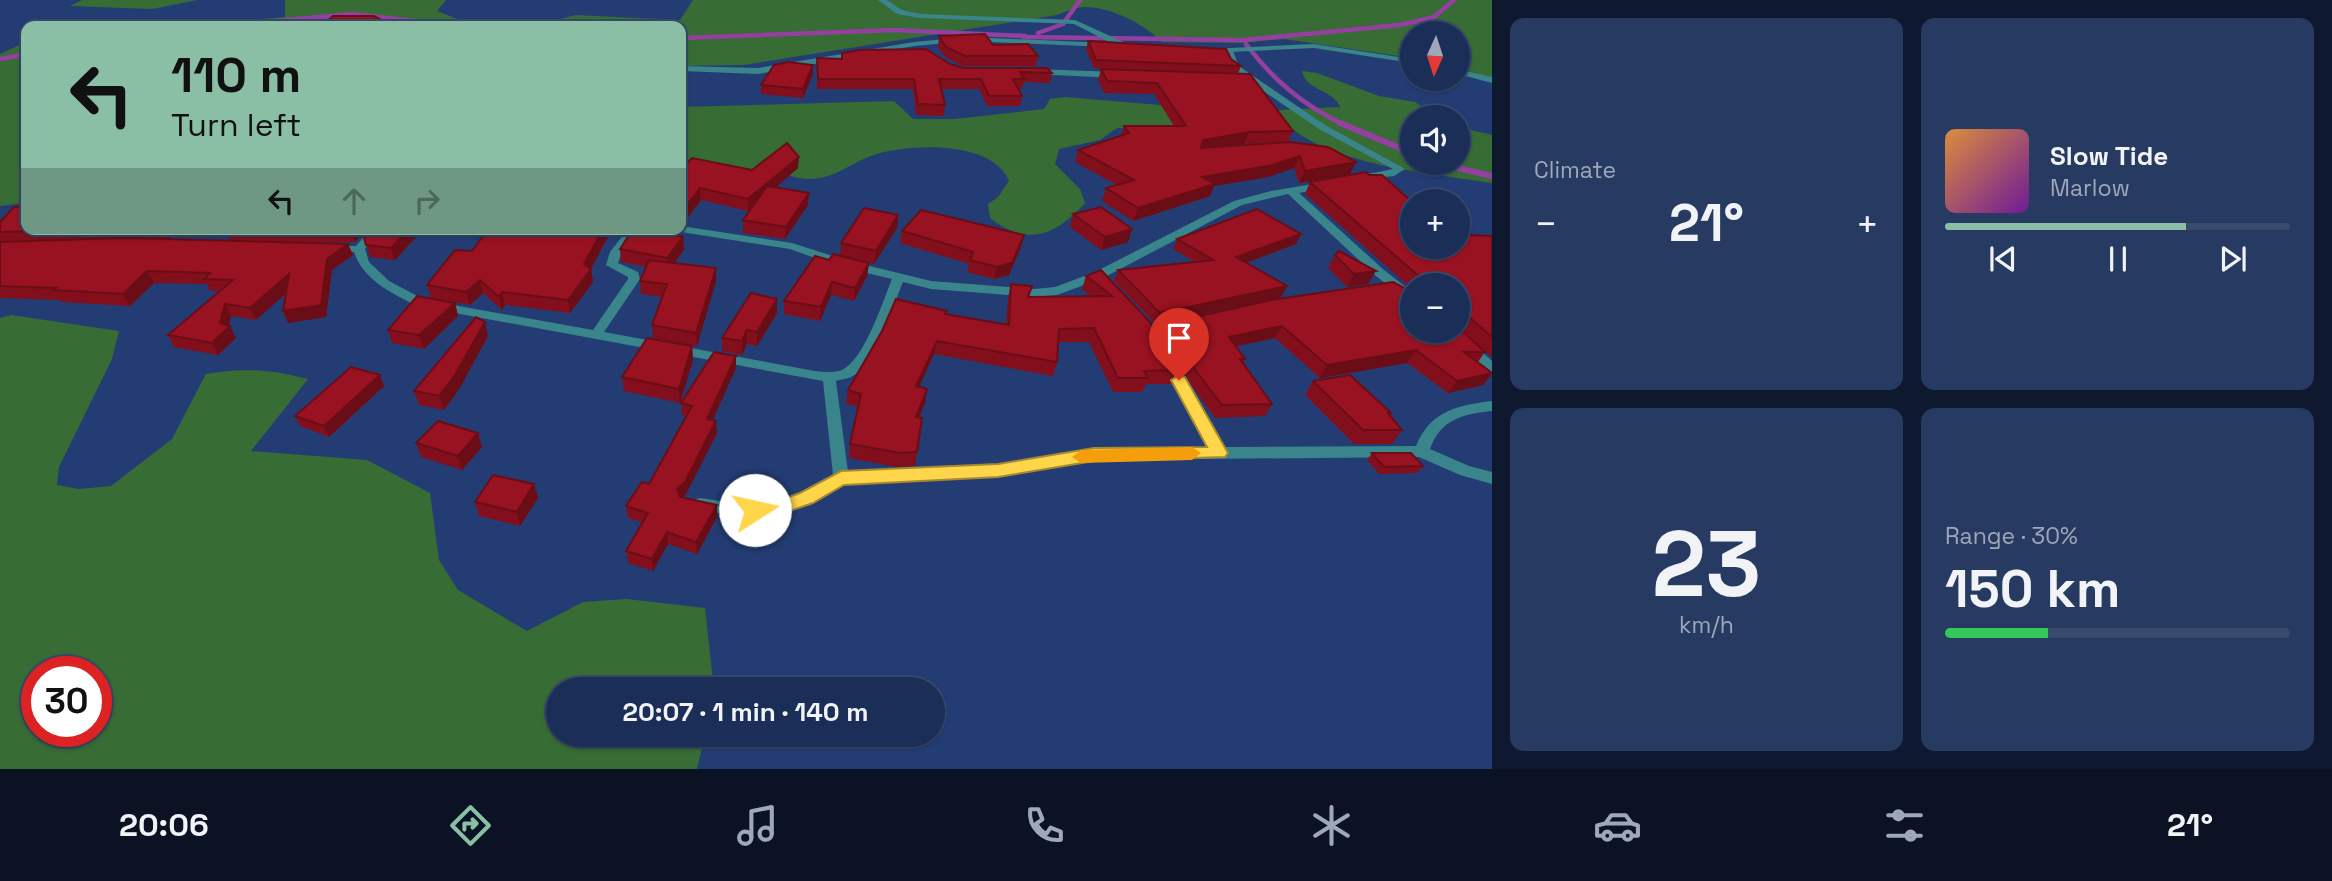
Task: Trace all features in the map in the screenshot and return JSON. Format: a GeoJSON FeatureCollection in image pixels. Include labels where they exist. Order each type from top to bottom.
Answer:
{"type":"FeatureCollection","features":[{"type":"Feature","properties":{"kind":"street"},"geometry":{"type":"LineString","coordinates":[[882,0],[900,12],[920,16],[984,21],[1052,18],[1075,22],[1118,43],[1144,48]]}},
{"type":"Feature","properties":{"kind":"street"},"geometry":{"type":"LineString","coordinates":[[686,69],[758,71],[914,44],[968,39],[1098,46],[1118,43]]}},
{"type":"Feature","properties":{"kind":"street"},"geometry":{"type":"LineString","coordinates":[[914,44],[930,54]]}},
{"type":"Feature","properties":{"kind":"street"},"geometry":{"type":"LineString","coordinates":[[1205,51],[1234,52],[1314,46],[1400,59]]}},
{"type":"Feature","properties":{"kind":"street"},"geometry":{"type":"LineString","coordinates":[[686,230],[792,246],[899,278],[980,291],[1034,293],[1057,291],[1104,280],[1238,203],[1367,173],[1394,173],[1399,169],[1322,127],[1256,81],[1233,63],[1234,52]]}},
{"type":"Feature","properties":{"kind":"street"},"geometry":{"type":"LineString","coordinates":[[1026,72],[1133,76]]}},
{"type":"Feature","properties":{"kind":"street"},"geometry":{"type":"LineString","coordinates":[[1470,74],[1492,80]]}},
{"type":"Feature","properties":{"kind":"street"},"geometry":{"type":"LineString","coordinates":[[1232,80],[1256,81]]}},
{"type":"Feature","properties":{"kind":"street"},"geometry":{"type":"LineString","coordinates":[[1290,191],[1390,287],[1400,292]]}},
{"type":"Feature","properties":{"kind":"street"},"geometry":{"type":"LineString","coordinates":[[323,249],[359,249],[371,235]]}},
{"type":"Feature","properties":{"kind":"street"},"geometry":{"type":"LineString","coordinates":[[596,335],[634,279],[634,275],[612,265],[616,252],[629,235]]}},
{"type":"Feature","properties":{"kind":"street"},"geometry":{"type":"LineString","coordinates":[[359,249],[365,263],[385,284],[421,303],[829,377],[853,369],[872,338],[899,278]]}},
{"type":"Feature","properties":{"kind":"street"},"geometry":{"type":"LineString","coordinates":[[1202,320],[1148,327],[1219,453]]}},
{"type":"Feature","properties":{"kind":"street"},"geometry":{"type":"LineString","coordinates":[[1464,343],[1492,369]]}},
{"type":"Feature","properties":{"kind":"street"},"geometry":{"type":"LineString","coordinates":[[829,377],[841,478]]}},
{"type":"Feature","properties":{"kind":"street"},"geometry":{"type":"LineString","coordinates":[[1421,451],[1423,443],[1443,416],[1492,406]]}},
{"type":"Feature","properties":{"kind":"street"},"geometry":{"type":"LineString","coordinates":[[688,502],[738,510],[772,510],[807,498],[841,478],[998,471],[1094,454],[1421,451],[1465,471],[1492,478]]}},
{"type":"Feature","properties":{"kind":"green space"},"geometry":{"type":"Polygon","coordinates":[[[82,0],[198,0],[152,9],[70,6],[82,0]]]}},
{"type":"Feature","properties":{"kind":"green space"},"geometry":{"type":"Polygon","coordinates":[[[285,0],[446,0],[437,11],[462,21],[241,21],[285,17],[285,0]]]}},
{"type":"Feature","properties":{"kind":"green space"},"geometry":{"type":"Polygon","coordinates":[[[693,0],[1492,0],[1492,78],[1470,72],[1470,21],[1400,21],[1400,56],[1284,39],[1241,43],[1162,42],[1126,18],[1105,10],[1085,7],[1057,15],[744,65],[686,66],[686,21],[554,21],[575,15],[680,20],[693,0]]]}},
{"type":"Feature","properties":{"kind":"green space"},"geometry":{"type":"Polygon","coordinates":[[[21,44],[21,204],[0,206],[0,54],[21,44]]]}},
{"type":"Feature","properties":{"kind":"green space"},"geometry":{"type":"Polygon","coordinates":[[[1302,71],[1317,73],[1379,96],[1420,105],[1400,105],[1400,169],[1331,150],[1289,126],[1117,128],[1100,140],[1059,149],[1055,164],[1080,189],[1085,203],[1052,230],[1028,235],[1016,233],[990,218],[988,204],[998,197],[1009,181],[1000,168],[986,158],[969,152],[930,147],[892,151],[868,157],[827,176],[808,179],[776,172],[686,163],[686,107],[894,101],[913,119],[955,119],[1044,109],[1050,99],[1065,97],[1243,112],[1340,107],[1332,97],[1309,83],[1302,71]]]}},
{"type":"Feature","properties":{"kind":"green space"},"geometry":{"type":"Polygon","coordinates":[[[1470,130],[1492,135],[1492,183],[1440,175],[1470,175],[1470,130]]]}},
{"type":"Feature","properties":{"kind":"green space"},"geometry":{"type":"Polygon","coordinates":[[[11,315],[119,331],[112,359],[59,467],[57,485],[79,489],[111,486],[172,439],[206,374],[245,370],[282,373],[308,379],[251,451],[367,460],[430,493],[439,560],[458,590],[527,631],[583,602],[627,599],[705,608],[713,677],[546,677],[546,747],[702,747],[697,769],[0,769],[0,318],[11,315]]]}},
{"type":"Feature","properties":{"kind":"building"},"geometry":{"type":"Polygon","coordinates":[[[333,16],[374,16],[384,21],[328,21],[333,16]]]}},
{"type":"Feature","properties":{"kind":"building"},"geometry":{"type":"Polygon","coordinates":[[[985,34],[993,45],[1028,44],[1038,56],[965,56],[946,47],[939,36],[985,34]]]}},
{"type":"Feature","properties":{"kind":"building"},"geometry":{"type":"Polygon","coordinates":[[[1088,41],[1226,49],[1231,59],[1241,66],[1096,60],[1088,41]]]}},
{"type":"Feature","properties":{"kind":"building"},"geometry":{"type":"Polygon","coordinates":[[[926,49],[950,64],[964,68],[1047,68],[1052,73],[1020,72],[1024,79],[1013,79],[1022,96],[989,96],[981,79],[939,79],[945,105],[918,104],[914,79],[818,79],[817,58],[842,59],[842,53],[860,50],[926,49]]]}},
{"type":"Feature","properties":{"kind":"building"},"geometry":{"type":"Polygon","coordinates":[[[788,62],[813,65],[803,89],[761,85],[774,65],[788,62]]]}},
{"type":"Feature","properties":{"kind":"building"},"geometry":{"type":"Polygon","coordinates":[[[1101,69],[1250,74],[1293,131],[1249,132],[1203,140],[1201,148],[1290,142],[1328,147],[1356,162],[1305,171],[1300,156],[1273,165],[1202,177],[1215,184],[1138,208],[1106,188],[1134,180],[1078,150],[1129,133],[1124,126],[1186,126],[1157,83],[1107,81],[1101,69]]]}},
{"type":"Feature","properties":{"kind":"building"},"geometry":{"type":"Polygon","coordinates":[[[787,143],[799,157],[748,199],[700,188],[686,206],[686,164],[692,158],[752,170],[787,143]]]}},
{"type":"Feature","properties":{"kind":"building"},"geometry":{"type":"Polygon","coordinates":[[[1366,172],[1369,175],[1382,175],[1400,191],[1400,259],[1470,259],[1470,234],[1492,236],[1492,337],[1470,318],[1470,273],[1415,273],[1310,182],[1366,172]]]}},
{"type":"Feature","properties":{"kind":"building"},"geometry":{"type":"Polygon","coordinates":[[[767,186],[809,193],[786,227],[743,220],[767,186]]]}},
{"type":"Feature","properties":{"kind":"building"},"geometry":{"type":"Polygon","coordinates":[[[21,206],[21,232],[0,232],[0,222],[14,207],[21,206]]]}},
{"type":"Feature","properties":{"kind":"building"},"geometry":{"type":"Polygon","coordinates":[[[1101,207],[1132,229],[1105,237],[1073,214],[1101,207]]]}},
{"type":"Feature","properties":{"kind":"building"},"geometry":{"type":"Polygon","coordinates":[[[864,208],[898,215],[876,251],[841,243],[864,208]]]}},
{"type":"Feature","properties":{"kind":"building"},"geometry":{"type":"Polygon","coordinates":[[[1257,209],[1301,234],[1236,257],[1287,286],[1160,313],[1118,270],[1213,260],[1177,239],[1257,209]]]}},
{"type":"Feature","properties":{"kind":"building"},"geometry":{"type":"Polygon","coordinates":[[[921,210],[1024,235],[1012,263],[997,267],[970,260],[973,252],[902,231],[921,210]]]}},
{"type":"Feature","properties":{"kind":"building"},"geometry":{"type":"Polygon","coordinates":[[[366,235],[403,235],[391,248],[366,245],[364,238],[366,235]]]}},
{"type":"Feature","properties":{"kind":"building"},"geometry":{"type":"Polygon","coordinates":[[[484,235],[600,235],[584,264],[591,269],[568,300],[502,292],[499,297],[480,280],[466,292],[427,285],[455,250],[472,251],[484,235]]]}},
{"type":"Feature","properties":{"kind":"building"},"geometry":{"type":"Polygon","coordinates":[[[629,235],[683,237],[667,258],[620,249],[629,235]]]}},
{"type":"Feature","properties":{"kind":"building"},"geometry":{"type":"Polygon","coordinates":[[[123,238],[348,244],[327,259],[321,305],[283,311],[289,274],[250,308],[225,304],[220,323],[230,326],[212,343],[168,335],[233,280],[204,279],[210,273],[147,271],[123,294],[0,286],[0,242],[123,238]]]}},
{"type":"Feature","properties":{"kind":"building"},"geometry":{"type":"Polygon","coordinates":[[[1339,251],[1376,271],[1354,274],[1335,255],[1339,251]]]}},
{"type":"Feature","properties":{"kind":"building"},"geometry":{"type":"Polygon","coordinates":[[[833,254],[869,263],[855,288],[832,282],[821,307],[784,301],[815,256],[829,260],[833,254]]]}},
{"type":"Feature","properties":{"kind":"building"},"geometry":{"type":"Polygon","coordinates":[[[649,260],[716,268],[696,333],[652,325],[667,284],[640,281],[649,260]]]}},
{"type":"Feature","properties":{"kind":"building"},"geometry":{"type":"Polygon","coordinates":[[[1101,270],[1150,322],[1177,370],[1144,371],[1148,378],[1118,378],[1094,328],[1059,329],[1057,362],[937,341],[916,386],[927,389],[916,417],[922,418],[917,452],[900,453],[850,444],[861,394],[848,390],[882,331],[896,299],[947,311],[945,314],[1009,325],[1011,284],[1032,286],[1028,297],[1112,296],[1086,276],[1101,270]]]}},
{"type":"Feature","properties":{"kind":"building"},"geometry":{"type":"Polygon","coordinates":[[[1393,282],[1400,286],[1400,343],[1470,343],[1470,338],[1485,352],[1464,352],[1492,373],[1457,381],[1416,350],[1327,365],[1282,326],[1229,337],[1245,359],[1240,359],[1272,404],[1222,405],[1196,371],[1169,323],[1271,300],[1393,282]]]}},
{"type":"Feature","properties":{"kind":"building"},"geometry":{"type":"Polygon","coordinates":[[[751,293],[777,299],[757,332],[747,330],[742,341],[722,338],[751,293]]]}},
{"type":"Feature","properties":{"kind":"building"},"geometry":{"type":"Polygon","coordinates":[[[417,296],[455,303],[419,335],[388,330],[417,296]]]}},
{"type":"Feature","properties":{"kind":"building"},"geometry":{"type":"Polygon","coordinates":[[[476,317],[485,322],[455,375],[439,396],[414,391],[476,317]]]}},
{"type":"Feature","properties":{"kind":"building"},"geometry":{"type":"Polygon","coordinates":[[[647,338],[692,346],[679,389],[622,377],[647,338]]]}},
{"type":"Feature","properties":{"kind":"building"},"geometry":{"type":"Polygon","coordinates":[[[714,352],[736,356],[707,419],[716,421],[685,482],[677,489],[680,497],[717,505],[696,542],[667,532],[652,559],[626,551],[648,513],[626,506],[642,482],[649,484],[692,406],[681,403],[714,352]]]}},
{"type":"Feature","properties":{"kind":"building"},"geometry":{"type":"Polygon","coordinates":[[[351,367],[380,375],[324,426],[295,416],[351,367]]]}},
{"type":"Feature","properties":{"kind":"building"},"geometry":{"type":"Polygon","coordinates":[[[1350,375],[1391,413],[1388,413],[1402,430],[1363,430],[1313,381],[1350,375]]]}},
{"type":"Feature","properties":{"kind":"building"},"geometry":{"type":"Polygon","coordinates":[[[438,421],[478,433],[458,456],[416,443],[438,421]]]}},
{"type":"Feature","properties":{"kind":"building"},"geometry":{"type":"Polygon","coordinates":[[[1372,453],[1411,453],[1423,466],[1384,467],[1372,453]]]}},
{"type":"Feature","properties":{"kind":"building"},"geometry":{"type":"Polygon","coordinates":[[[493,475],[534,484],[517,512],[475,502],[493,475]]]}},
{"type":"Feature","properties":{"kind":"waterway"},"geometry":{"type":"LineString","coordinates":[[1038,33],[1063,24],[1080,0]]}},
{"type":"Feature","properties":{"kind":"waterway"},"geometry":{"type":"LineString","coordinates":[[1023,37],[1243,40],[1400,25],[1434,17],[1454,0]]}},
{"type":"Feature","properties":{"kind":"waterway"},"geometry":{"type":"LineString","coordinates":[[276,21],[352,14],[414,21]]}},
{"type":"Feature","properties":{"kind":"waterway"},"geometry":{"type":"LineString","coordinates":[[686,38],[895,30],[1025,36]]}},
{"type":"Feature","properties":{"kind":"waterway"},"geometry":{"type":"LineString","coordinates":[[1246,44],[1267,69],[1290,90],[1315,109],[1342,124]]}},
{"type":"Feature","properties":{"kind":"waterway"},"geometry":{"type":"LineString","coordinates":[[0,59],[21,55]]}},
{"type":"Feature","properties":{"kind":"waterway"},"geometry":{"type":"LineString","coordinates":[[1342,124],[1400,148]]}},
{"type":"Feature","properties":{"kind":"waterway"},"geometry":{"type":"LineString","coordinates":[[1470,171],[1492,176]]}},
{"type":"Feature","properties":{"kind":"slow traffic"},"geometry":{"type":"LineString","coordinates":[[1081,457],[1094,454],[1192,453]]}},
{"type":"Feature","properties":{"kind":"route"},"geometry":{"type":"LineString","coordinates":[[755,510],[772,510],[807,498],[841,478],[998,471],[1094,454],[1219,453],[1179,380]]}}]}
